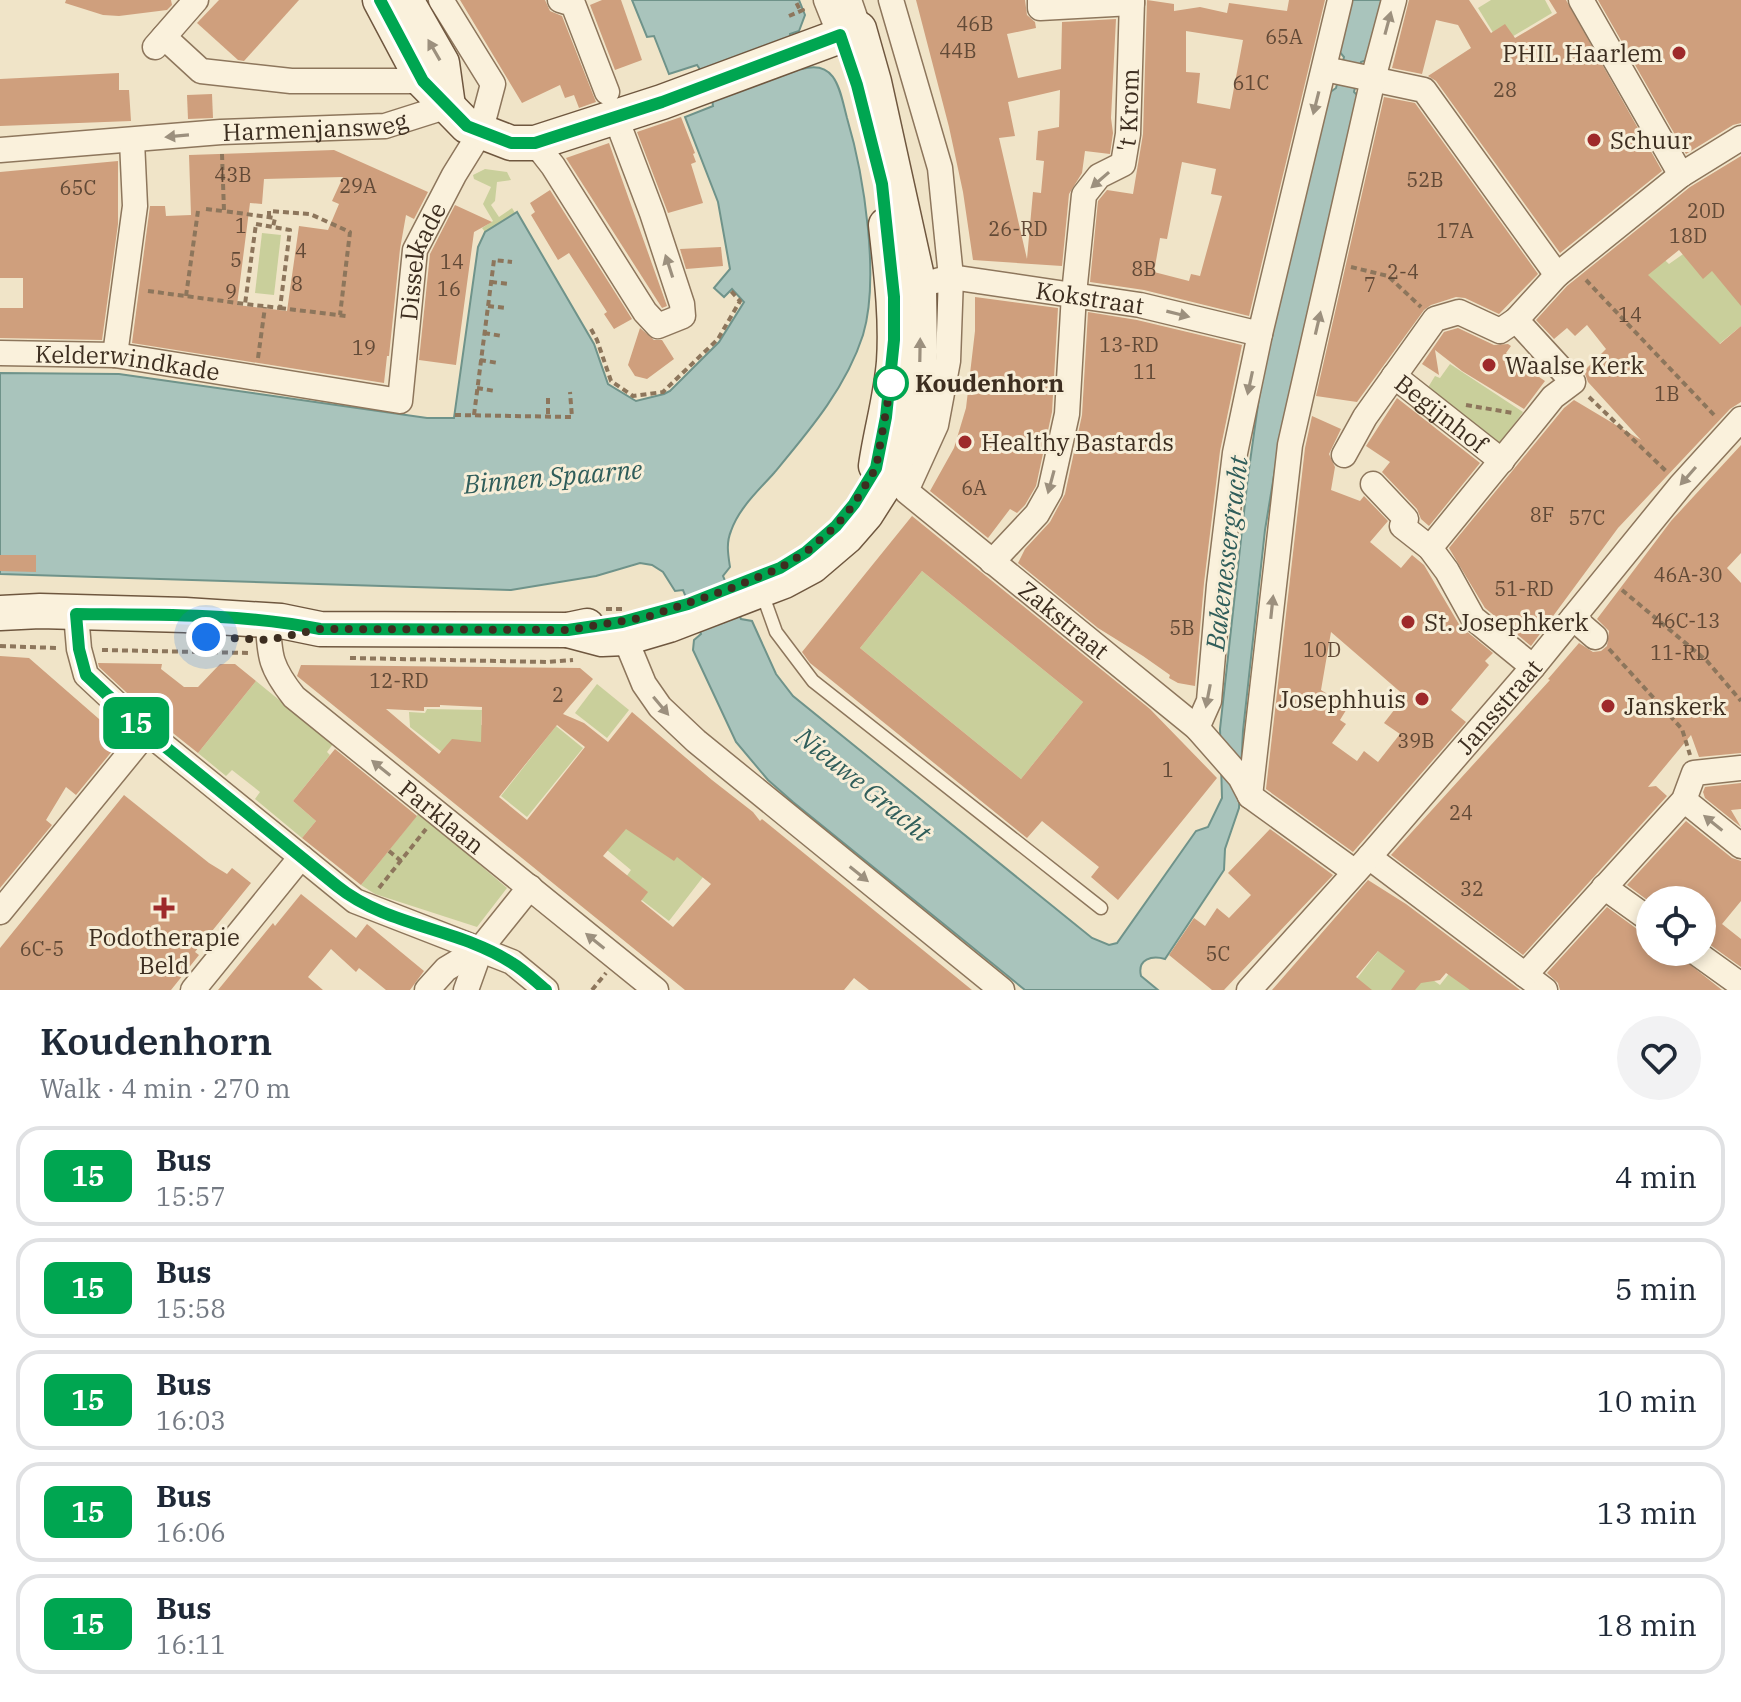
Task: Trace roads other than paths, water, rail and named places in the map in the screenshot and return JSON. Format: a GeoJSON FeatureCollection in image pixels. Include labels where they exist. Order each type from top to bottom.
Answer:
{"type":"FeatureCollection","features":[{"type":"Feature","properties":{"kind":"street"},"geometry":{"type":"LineString","coordinates":[[196,0],[159,42],[201,71],[291,81],[423,81]]}},
{"type":"Feature","properties":{"kind":"street"},"geometry":{"type":"LineString","coordinates":[[380,0],[423,81],[467,126],[511,143],[535,143],[611,105],[704,86],[790,53],[849,21]]}},
{"type":"Feature","properties":{"kind":"street"},"geometry":{"type":"LineString","coordinates":[[406,0],[442,63],[448,106]]}},
{"type":"Feature","properties":{"kind":"street","name":"Disselkade"},"geometry":{"type":"LineString","coordinates":[[400,401],[415,250],[480,133],[493,84],[441,0]]}},
{"type":"Feature","properties":{"kind":"street"},"geometry":{"type":"LineString","coordinates":[[535,143],[553,166],[645,312],[658,326],[683,316],[682,304],[652,213],[573,4],[560,0]]}},
{"type":"Feature","properties":{"kind":"street"},"geometry":{"type":"LineString","coordinates":[[826,0],[849,21],[857,85],[920,352],[915,410],[890,479]]}},
{"type":"Feature","properties":{"kind":"street"},"geometry":{"type":"LineString","coordinates":[[568,630],[602,639],[625,638],[690,610],[812,566],[829,553],[866,514],[890,479],[936,425],[948,361],[951,277],[940,168],[891,0]]}},
{"type":"Feature","properties":{"kind":"street","name":"'t Krom"},"geometry":{"type":"LineString","coordinates":[[992,562],[1037,514],[1050,491],[1067,414],[1084,195],[1099,176],[1123,164],[1128,134],[1132,2],[1040,8],[1040,0]]}},
{"type":"Feature","properties":{"kind":"street"},"geometry":{"type":"LineString","coordinates":[[1245,786],[1290,445],[1332,263],[1349,75],[1340,0]]}},
{"type":"Feature","properties":{"kind":"street"},"geometry":{"type":"LineString","coordinates":[[1197,728],[1209,701],[1235,453],[1260,334],[1349,75],[1394,0]]}},
{"type":"Feature","properties":{"kind":"street"},"geometry":{"type":"LineString","coordinates":[[1581,0],[1681,175]]}},
{"type":"Feature","properties":{"kind":"street"},"geometry":{"type":"LineString","coordinates":[[1349,75],[1424,90],[1564,270]]}},
{"type":"Feature","properties":{"kind":"street","name":"Harmenjansweg"},"geometry":{"type":"LineString","coordinates":[[0,150],[221,132],[385,126],[448,106]]}},
{"type":"Feature","properties":{"kind":"street"},"geometry":{"type":"LineString","coordinates":[[1519,323],[1564,270],[1681,175],[1741,138]]}},
{"type":"Feature","properties":{"kind":"street"},"geometry":{"type":"LineString","coordinates":[[115,355],[135,206],[132,141]]}},
{"type":"Feature","properties":{"kind":"street","name":"Kokstraat"},"geometry":{"type":"LineString","coordinates":[[906,292],[951,277],[1140,305],[1260,334]]}},
{"type":"Feature","properties":{"kind":"street","name":"Begijnhof"},"geometry":{"type":"LineString","coordinates":[[1430,548],[1502,461],[1553,397],[1573,382],[1519,323],[1500,331],[1459,312],[1429,328],[1394,376],[1502,461]]}},
{"type":"Feature","properties":{"kind":"street","name":"Kelderwindkade"},"geometry":{"type":"LineString","coordinates":[[0,353],[115,355],[400,401]]}},
{"type":"Feature","properties":{"kind":"street"},"geometry":{"type":"LineString","coordinates":[[1344,455],[1365,417],[1394,376]]}},
{"type":"Feature","properties":{"kind":"street","name":"Jansstraat"},"geometry":{"type":"LineString","coordinates":[[1249,990],[1533,667],[1605,575],[1735,425]]}},
{"type":"Feature","properties":{"kind":"street","name":"Zakstraat"},"geometry":{"type":"LineString","coordinates":[[890,479],[1197,728],[1245,786],[1489,947],[1545,990]]}},
{"type":"Feature","properties":{"kind":"street"},"geometry":{"type":"LineString","coordinates":[[1373,484],[1406,519],[1402,526],[1430,548],[1447,571],[1473,618],[1533,667]]}},
{"type":"Feature","properties":{"kind":"street"},"geometry":{"type":"LineString","coordinates":[[0,626],[78,623],[268,630],[568,630],[690,610]]}},
{"type":"Feature","properties":{"kind":"street"},"geometry":{"type":"LineString","coordinates":[[0,613],[40,611],[78,623]]}},
{"type":"Feature","properties":{"kind":"street"},"geometry":{"type":"LineString","coordinates":[[1573,618],[1595,637]]}},
{"type":"Feature","properties":{"kind":"street"},"geometry":{"type":"LineString","coordinates":[[78,623],[79,649],[86,675],[147,732],[301,857],[366,907],[512,962],[546,990]]}},
{"type":"Feature","properties":{"kind":"street","name":"Parklaan"},"geometry":{"type":"LineString","coordinates":[[268,630],[275,674],[294,697],[656,990]]}},
{"type":"Feature","properties":{"kind":"street"},"geometry":{"type":"LineString","coordinates":[[625,638],[644,684],[660,707],[678,724],[1002,990]]}},
{"type":"Feature","properties":{"kind":"street"},"geometry":{"type":"LineString","coordinates":[[0,912],[147,732]]}},
{"type":"Feature","properties":{"kind":"street"},"geometry":{"type":"LineString","coordinates":[[1525,975],[1684,800],[1694,773],[1741,768]]}},
{"type":"Feature","properties":{"kind":"street"},"geometry":{"type":"LineString","coordinates":[[1684,800],[1741,846]]}},
{"type":"Feature","properties":{"kind":"street"},"geometry":{"type":"LineString","coordinates":[[193,990],[301,857]]}},
{"type":"Feature","properties":{"kind":"street"},"geometry":{"type":"LineString","coordinates":[[466,990],[481,948],[530,887]]}},
{"type":"Feature","properties":{"kind":"street"},"geometry":{"type":"LineString","coordinates":[[1604,887],[1636,910]]}},
{"type":"Feature","properties":{"kind":"street"},"geometry":{"type":"LineString","coordinates":[[427,990],[446,969],[481,948]]}},
{"type":"Feature","properties":{"kind":"street"},"geometry":{"type":"LineString","coordinates":[[1715,966],[1741,985]]}},
{"type":"Feature","properties":{"kind":"lane"},"geometry":{"type":"LineString","coordinates":[[746,589],[813,681],[1101,908]]}},
{"type":"Feature","properties":{"kind":"water"},"geometry":{"type":"Polygon","coordinates":[[[632,0],[799,0],[805,15],[799,31],[790,34],[790,37],[701,71],[697,65],[669,74],[654,36],[647,37],[632,0]]]}},
{"type":"Feature","properties":{"kind":"water"},"geometry":{"type":"Polygon","coordinates":[[[1350,0],[1385,0],[1370,59],[1361,62],[1354,92],[1360,98],[1279,445],[1265,530],[1243,731],[1239,808],[1225,849],[1224,870],[1165,959],[1151,958],[1141,966],[1141,976],[1158,990],[1025,990],[793,802],[768,780],[736,742],[693,650],[694,640],[701,634],[683,590],[675,591],[663,572],[652,565],[640,563],[596,576],[511,590],[0,574],[0,373],[119,374],[427,418],[454,418],[478,247],[485,232],[517,212],[594,344],[608,384],[636,401],[670,391],[719,342],[744,302],[732,289],[724,297],[714,288],[730,269],[718,202],[685,117],[713,106],[712,99],[801,65],[802,69],[823,69],[830,73],[839,88],[859,168],[870,256],[868,312],[856,354],[837,391],[734,523],[728,544],[730,567],[723,576],[741,619],[752,621],[776,674],[793,696],[1092,938],[1109,945],[1117,943],[1196,831],[1208,827],[1222,798],[1220,729],[1262,376],[1329,93],[1336,88],[1344,57],[1338,50],[1350,0]]]}},
{"type":"Feature","properties":{"kind":"place","name":"PHIL Haarlem"},"geometry":{"type":"Point","coordinates":[1679,53]}},
{"type":"Feature","properties":{"kind":"place","name":"Schuur"},"geometry":{"type":"Point","coordinates":[1594,140]}},
{"type":"Feature","properties":{"kind":"place","name":"Waalse Kerk"},"geometry":{"type":"Point","coordinates":[1489,365]}},
{"type":"Feature","properties":{"kind":"place","name":"Koudenhorn"},"geometry":{"type":"Point","coordinates":[891,383]}},
{"type":"Feature","properties":{"kind":"place","name":"Healthy Bastards"},"geometry":{"type":"Point","coordinates":[965,442]}},
{"type":"Feature","properties":{"kind":"place","name":"St. Josephkerk"},"geometry":{"type":"Point","coordinates":[1408,622]}},
{"type":"Feature","properties":{"kind":"place","name":"Josephhuis"},"geometry":{"type":"Point","coordinates":[1422,699]}},
{"type":"Feature","properties":{"kind":"place","name":"Janskerk"},"geometry":{"type":"Point","coordinates":[1608,706]}},
{"type":"Feature","properties":{"kind":"place","name":"Podotherapie Beld"},"geometry":{"type":"Point","coordinates":[164,908]}},
{"type":"Feature","properties":{"kind":"water label","name":"Binnen Spaarne"},"geometry":{"type":"Point","coordinates":[553,476]}},
{"type":"Feature","properties":{"kind":"water label","name":"Bakenessergracht"},"geometry":{"type":"Point","coordinates":[1226,553]}},
{"type":"Feature","properties":{"kind":"water label","name":"Nieuwe Gracht"},"geometry":{"type":"Point","coordinates":[864,784]}}]}
